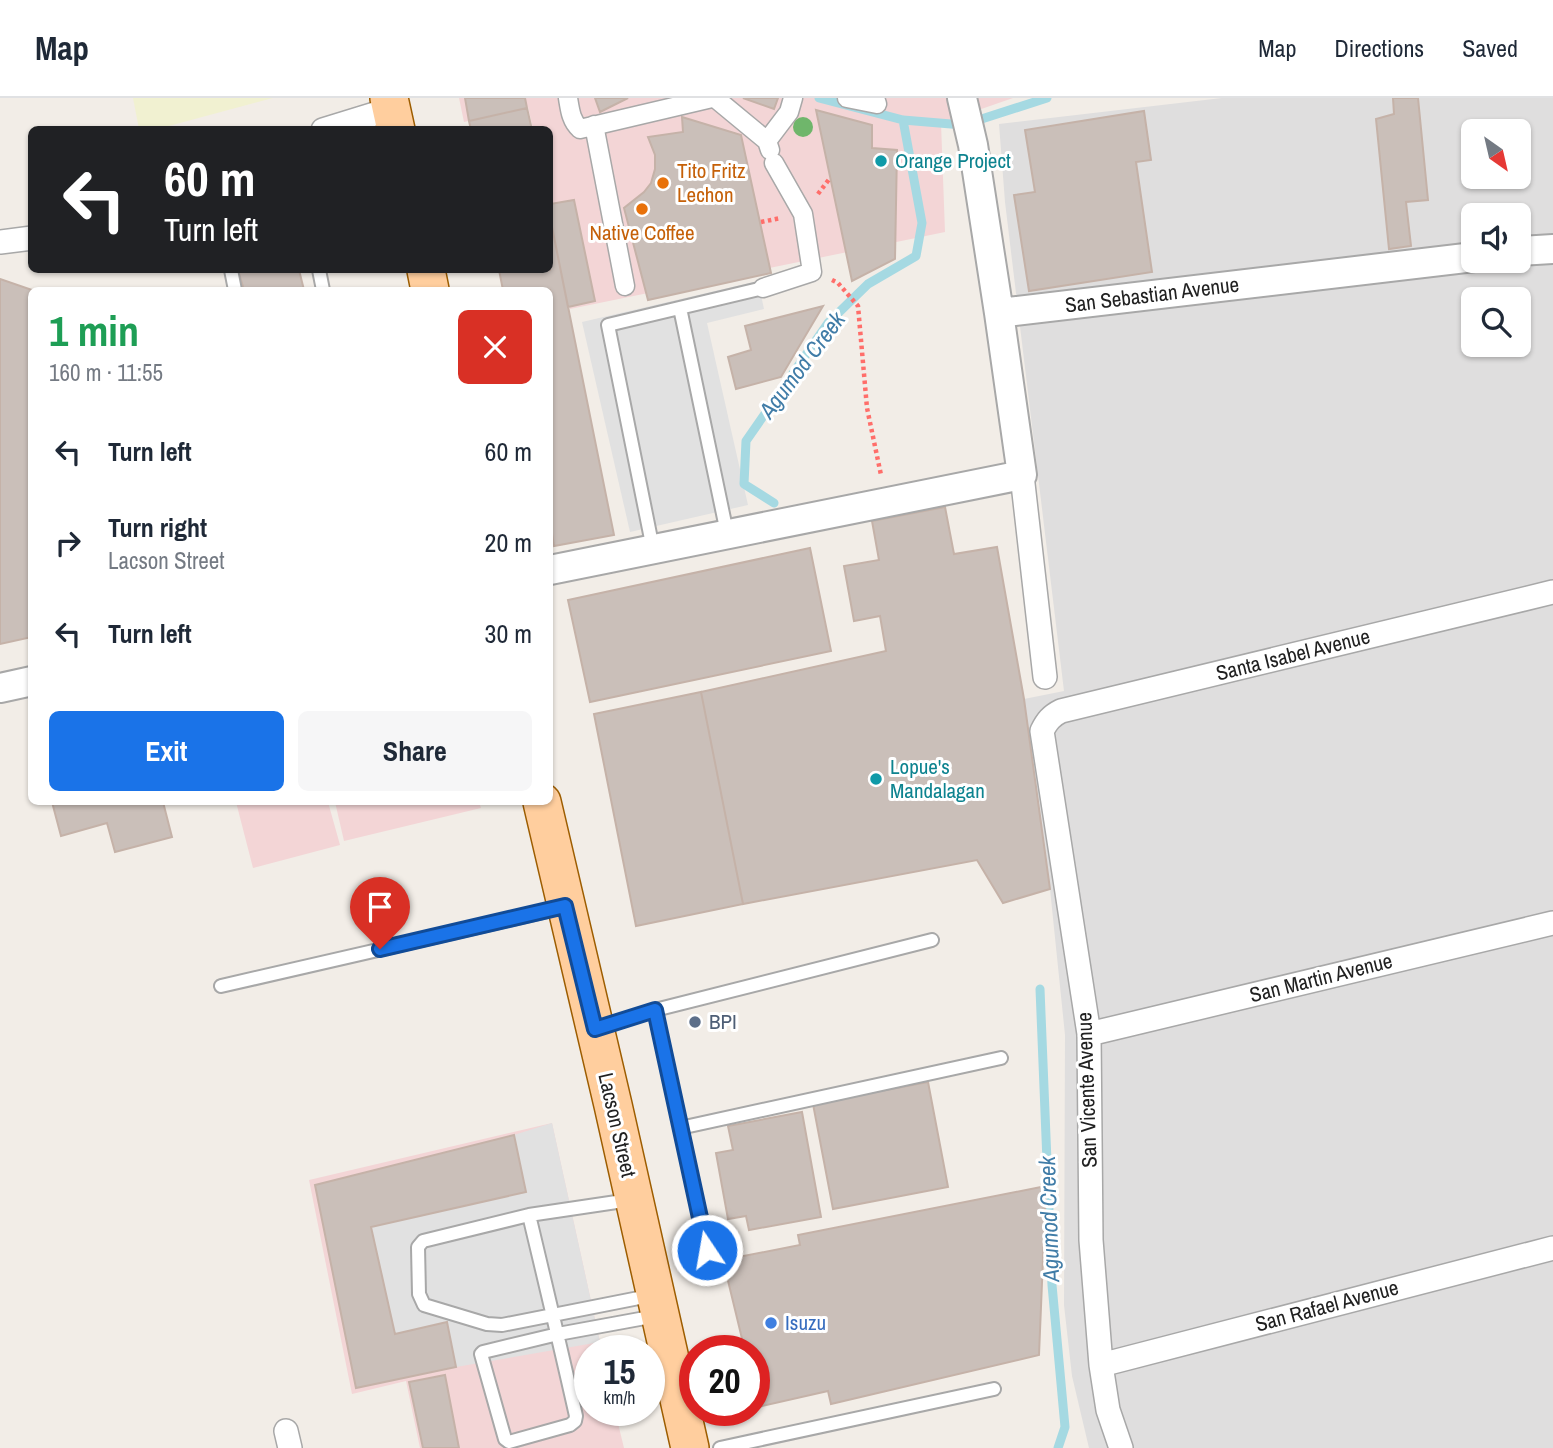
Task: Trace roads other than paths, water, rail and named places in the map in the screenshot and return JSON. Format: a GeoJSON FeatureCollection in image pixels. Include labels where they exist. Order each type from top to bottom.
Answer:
{"type":"FeatureCollection","features":[{"type":"Feature","properties":{"kind":"main road","name":"Lacson Street"},"geometry":{"type":"LineString","coordinates":[[543,805],[690,1448]]}},
{"type":"Feature","properties":{"kind":"street"},"geometry":{"type":"LineString","coordinates":[[568,98],[575,125],[580,129],[714,98],[770,151],[803,215],[812,272],[763,288]]}},
{"type":"Feature","properties":{"kind":"street"},"geometry":{"type":"LineString","coordinates":[[770,151],[793,98]]}},
{"type":"Feature","properties":{"kind":"street"},"geometry":{"type":"LineString","coordinates":[[847,98],[877,104],[875,98]]}},
{"type":"Feature","properties":{"kind":"street"},"geometry":{"type":"LineString","coordinates":[[962,98],[973,145],[1023,475],[1045,677]]}},
{"type":"Feature","properties":{"kind":"street"},"geometry":{"type":"LineString","coordinates":[[338,126],[392,112]]}},
{"type":"Feature","properties":{"kind":"street"},"geometry":{"type":"LineString","coordinates":[[594,125],[625,286]]}},
{"type":"Feature","properties":{"kind":"street"},"geometry":{"type":"LineString","coordinates":[[0,242],[28,238]]}},
{"type":"Feature","properties":{"kind":"street"},"geometry":{"type":"LineString","coordinates":[[1531,250],[1553,248]]}},
{"type":"Feature","properties":{"kind":"street","name":"San Sebastian Avenue"},"geometry":{"type":"LineString","coordinates":[[999,313],[1461,259]]}},
{"type":"Feature","properties":{"kind":"street"},"geometry":{"type":"LineString","coordinates":[[553,569],[1023,475]]}},
{"type":"Feature","properties":{"kind":"street","name":"Santa Isabel Avenue"},"geometry":{"type":"LineString","coordinates":[[1042,732],[1049,719],[1061,711],[1553,592]]}},
{"type":"Feature","properties":{"kind":"street"},"geometry":{"type":"LineString","coordinates":[[0,688],[28,682]]}},
{"type":"Feature","properties":{"kind":"street","name":"San Vicente Avenue"},"geometry":{"type":"LineString","coordinates":[[1042,732],[1090,1034],[1091,1240],[1101,1365],[1108,1410],[1121,1448]]}},
{"type":"Feature","properties":{"kind":"street","name":"San Martin Avenue"},"geometry":{"type":"LineString","coordinates":[[1090,1034],[1553,923]]}},
{"type":"Feature","properties":{"kind":"street","name":"San Rafael Avenue"},"geometry":{"type":"LineString","coordinates":[[1101,1365],[1553,1248]]}},
{"type":"Feature","properties":{"kind":"lane"},"geometry":{"type":"LineString","coordinates":[[653,549],[608,325],[763,288]]}},
{"type":"Feature","properties":{"kind":"lane"},"geometry":{"type":"LineString","coordinates":[[680,308],[727,533]]}},
{"type":"Feature","properties":{"kind":"lane"},"geometry":{"type":"LineString","coordinates":[[221,986],[565,906]]}},
{"type":"Feature","properties":{"kind":"lane"},"geometry":{"type":"LineString","coordinates":[[595,1029],[655,1010],[932,940]]}},
{"type":"Feature","properties":{"kind":"lane"},"geometry":{"type":"LineString","coordinates":[[655,1010],[707,1250]]}},
{"type":"Feature","properties":{"kind":"lane"},"geometry":{"type":"LineString","coordinates":[[680,1128],[1001,1058]]}},
{"type":"Feature","properties":{"kind":"lane"},"geometry":{"type":"LineString","coordinates":[[634,1200],[529,1215],[423,1241],[418,1247],[419,1294],[424,1305],[487,1324],[502,1325],[553,1313],[657,1305]]}},
{"type":"Feature","properties":{"kind":"lane"},"geometry":{"type":"LineString","coordinates":[[529,1215],[558,1334],[576,1416],[570,1425],[509,1442],[503,1435],[481,1354],[488,1350],[558,1334],[657,1305]]}},
{"type":"Feature","properties":{"kind":"lane"},"geometry":{"type":"LineString","coordinates":[[720,1448],[994,1389]]}},
{"type":"Feature","properties":{"kind":"waterway","name":"Agumod Creek"},"geometry":{"type":"LineString","coordinates":[[819,98],[903,120],[963,125],[1047,98]]}},
{"type":"Feature","properties":{"kind":"waterway","name":"Agumod Creek"},"geometry":{"type":"LineString","coordinates":[[774,503],[744,484],[746,441],[828,323],[868,284],[916,256],[922,223],[903,120]]}},
{"type":"Feature","properties":{"kind":"waterway","name":"Agumod Creek"},"geometry":{"type":"LineString","coordinates":[[1040,989],[1052,1285],[1065,1427],[1058,1448]]}},
{"type":"Feature","properties":{"kind":"place","name":"Orange Project"},"geometry":{"type":"Point","coordinates":[881,161]}},
{"type":"Feature","properties":{"kind":"place","name":"Tito Fritz Lechon"},"geometry":{"type":"Point","coordinates":[663,183]}},
{"type":"Feature","properties":{"kind":"place","name":"Native Coffee"},"geometry":{"type":"Point","coordinates":[642,209]}},
{"type":"Feature","properties":{"kind":"place","name":"Lopue's Mandalagan"},"geometry":{"type":"Point","coordinates":[876,779]}},
{"type":"Feature","properties":{"kind":"place","name":"BPI"},"geometry":{"type":"Point","coordinates":[695,1022]}},
{"type":"Feature","properties":{"kind":"place","name":"Isuzu"},"geometry":{"type":"Point","coordinates":[771,1323]}}]}
